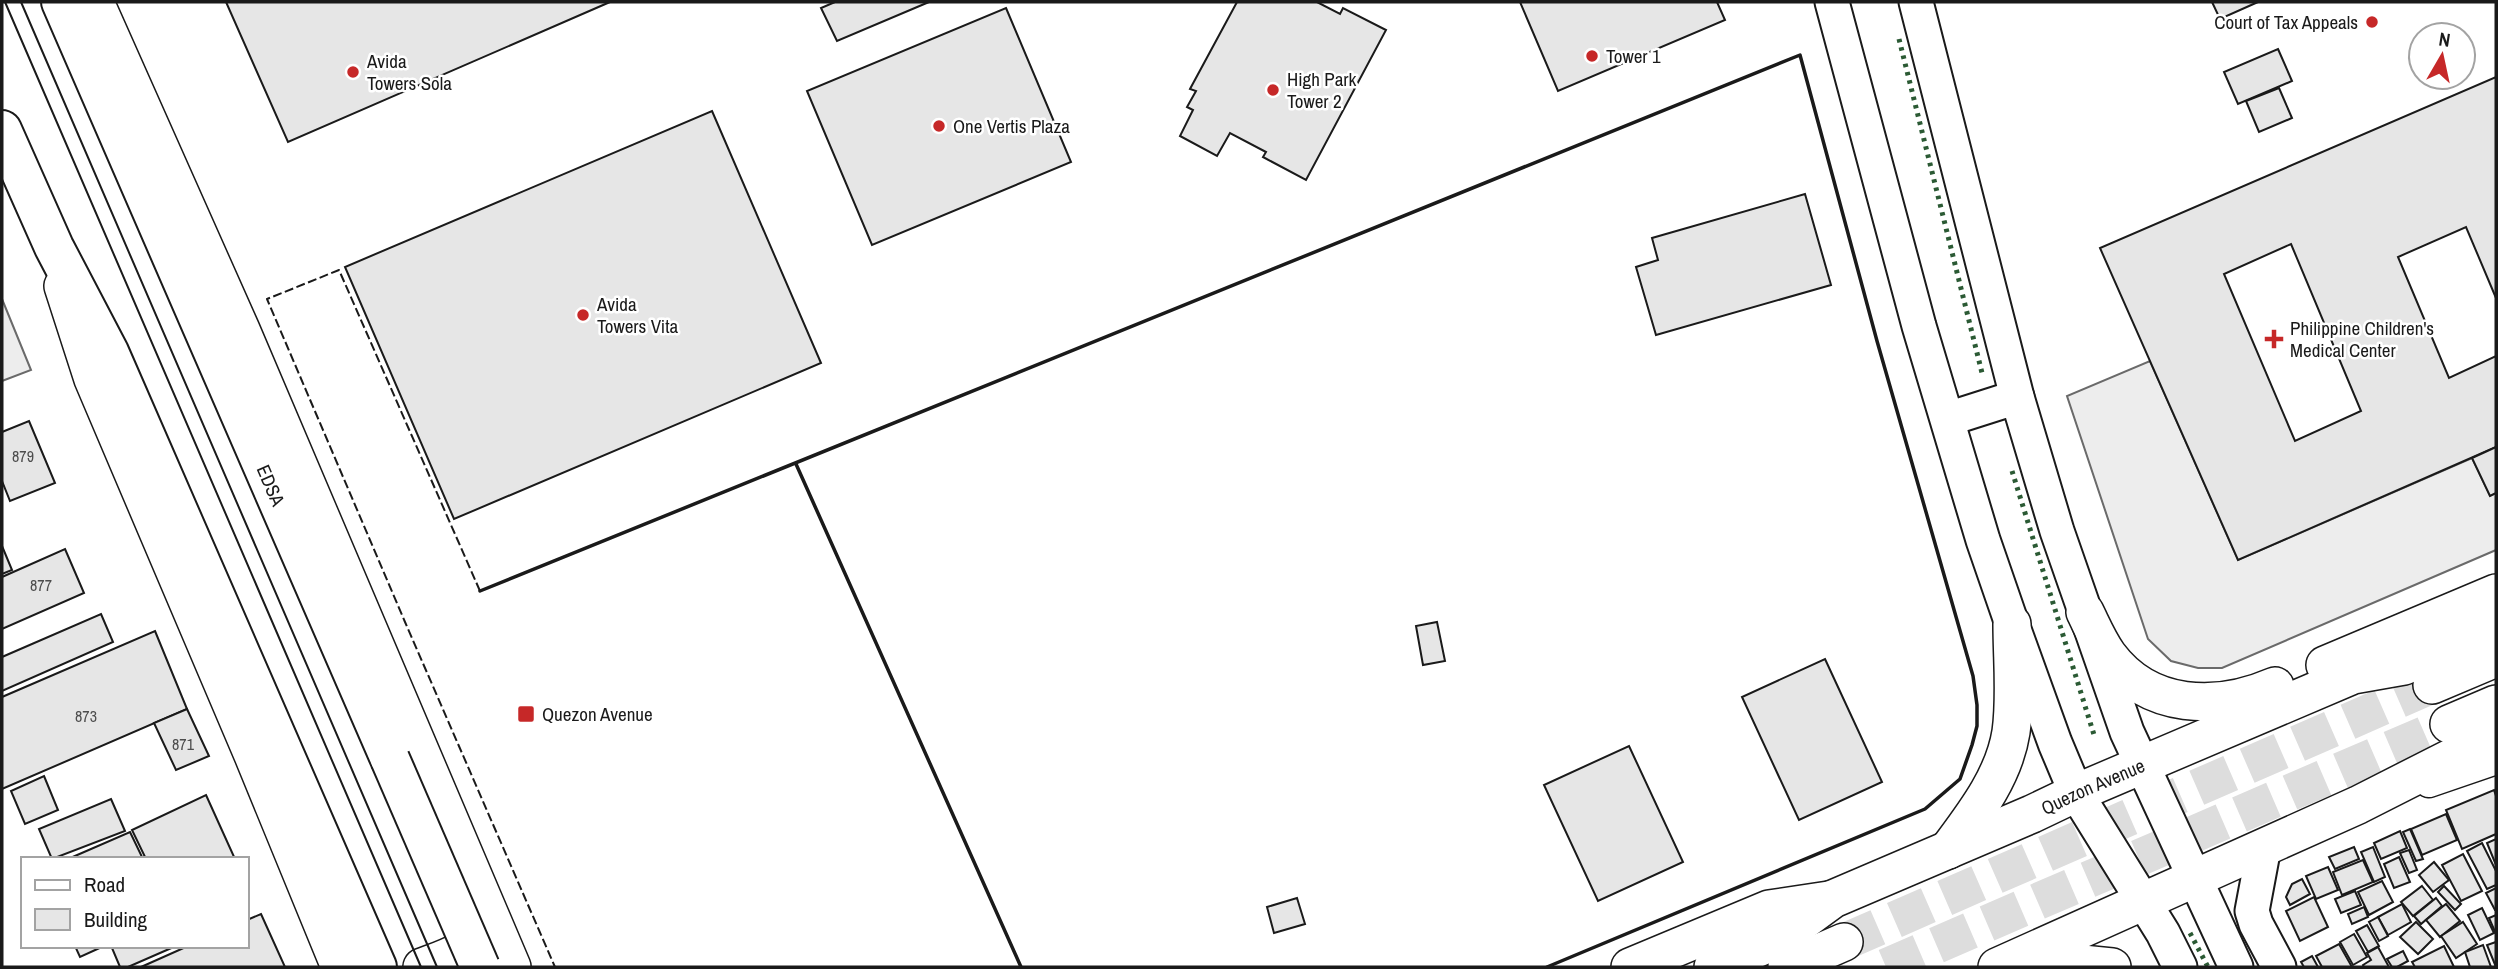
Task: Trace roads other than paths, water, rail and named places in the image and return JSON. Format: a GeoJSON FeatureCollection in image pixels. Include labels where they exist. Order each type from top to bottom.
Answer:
{"type":"FeatureCollection","features":[{"type":"Feature","properties":{"kind":"highway","name":"EDSA"},"geometry":{"type":"LineString","coordinates":[[61,2],[480,967]]}},
{"type":"Feature","properties":{"kind":"highway"},"geometry":{"type":"LineString","coordinates":[[2,130],[54,247],[109,352],[377,967]]}},
{"type":"Feature","properties":{"kind":"main road","name":"EDSA"},"geometry":{"type":"LineString","coordinates":[[96,2],[241,330],[513,967]]}},
{"type":"Feature","properties":{"kind":"main road"},"geometry":{"type":"LineString","coordinates":[[1832,2],[1919,326],[1983,540],[2012,624],[2076,793],[2143,901],[2180,967]]}},
{"type":"Feature","properties":{"kind":"main road"},"geometry":{"type":"LineString","coordinates":[[1916,2],[2017,397],[2057,531],[2127,732],[2236,967]]}},
{"type":"Feature","properties":{"kind":"main road"},"geometry":{"type":"LineString","coordinates":[[54,247],[65,296],[93,379],[340,967]]}},
{"type":"Feature","properties":{"kind":"main road"},"geometry":{"type":"LineString","coordinates":[[1948,419],[2017,397]]}},
{"type":"Feature","properties":{"kind":"main road","name":"Quezon Avenue"},"geometry":{"type":"LineString","coordinates":[[2353,675],[2394,635],[2496,593]]}},
{"type":"Feature","properties":{"kind":"main road"},"geometry":{"type":"LineString","coordinates":[[2085,612],[2105,650],[2129,676],[2154,691],[2174,699],[2189,701],[2241,699],[2394,635]]}},
{"type":"Feature","properties":{"kind":"main road"},"geometry":{"type":"LineString","coordinates":[[1947,851],[1993,782],[2008,747],[2013,711],[2012,624]]}},
{"type":"Feature","properties":{"kind":"main road","name":"Quezon Avenue"},"geometry":{"type":"LineString","coordinates":[[1713,967],[1777,940],[1833,900],[2076,793],[2353,675],[2404,666],[2496,626]]}},
{"type":"Feature","properties":{"kind":"main road"},"geometry":{"type":"LineString","coordinates":[[2432,685],[2496,658]]}},
{"type":"Feature","properties":{"kind":"main road"},"geometry":{"type":"LineString","coordinates":[[2449,724],[2496,704]]}},
{"type":"Feature","properties":{"kind":"main road"},"geometry":{"type":"LineString","coordinates":[[1999,967],[2358,805],[2496,735]]}},
{"type":"Feature","properties":{"kind":"main road"},"geometry":{"type":"LineString","coordinates":[[2264,847],[2252,911],[2279,967]]}},
{"type":"Feature","properties":{"kind":"main road","name":"Quezon Avenue"},"geometry":{"type":"LineString","coordinates":[[1630,967],[1769,909],[1833,900]]}},
{"type":"Feature","properties":{"kind":"main road"},"geometry":{"type":"LineString","coordinates":[[422,967],[460,952],[472,944],[490,914]]}},
{"type":"Feature","properties":{"kind":"main road"},"geometry":{"type":"LineString","coordinates":[[1787,967],[1844,942]]}},
{"type":"Feature","properties":{"kind":"main road"},"geometry":{"type":"LineString","coordinates":[[1999,967],[2038,963],[2112,967]]}},
{"type":"Feature","properties":{"kind":"street"},"geometry":{"type":"LineString","coordinates":[[2358,805],[2496,759]]}},
{"type":"Feature","properties":{"kind":"tunnel"},"geometry":{"type":"LineString","coordinates":[[1844,942],[2432,685]]}},
{"type":"Feature","properties":{"kind":"tunnel"},"geometry":{"type":"LineString","coordinates":[[1886,967],[2449,724]]}},
{"type":"Feature","properties":{"kind":"tram line"},"geometry":{"type":"LineString","coordinates":[[5,2],[421,967]]}},
{"type":"Feature","properties":{"kind":"tram line"},"geometry":{"type":"LineString","coordinates":[[21,2],[437,967]]}},
{"type":"Feature","properties":{"kind":"place","name":"Court of Tax Appeals"},"geometry":{"type":"Point","coordinates":[2372,22]}},
{"type":"Feature","properties":{"kind":"place","name":"Tower 1"},"geometry":{"type":"Point","coordinates":[1592,56]}},
{"type":"Feature","properties":{"kind":"place","name":"Avida Towers Sola"},"geometry":{"type":"Point","coordinates":[353,72]}},
{"type":"Feature","properties":{"kind":"place","name":"High Park Tower 2"},"geometry":{"type":"Point","coordinates":[1273,90]}},
{"type":"Feature","properties":{"kind":"place","name":"One Vertis Plaza"},"geometry":{"type":"Point","coordinates":[939,126]}},
{"type":"Feature","properties":{"kind":"place","name":"Avida Towers Vita"},"geometry":{"type":"Point","coordinates":[583,315]}},
{"type":"Feature","properties":{"kind":"place","name":"Philippine Children's Medical Center"},"geometry":{"type":"Point","coordinates":[2274,339]}},
{"type":"Feature","properties":{"kind":"place","name":"Quezon Avenue"},"geometry":{"type":"Point","coordinates":[526,714]}}]}
